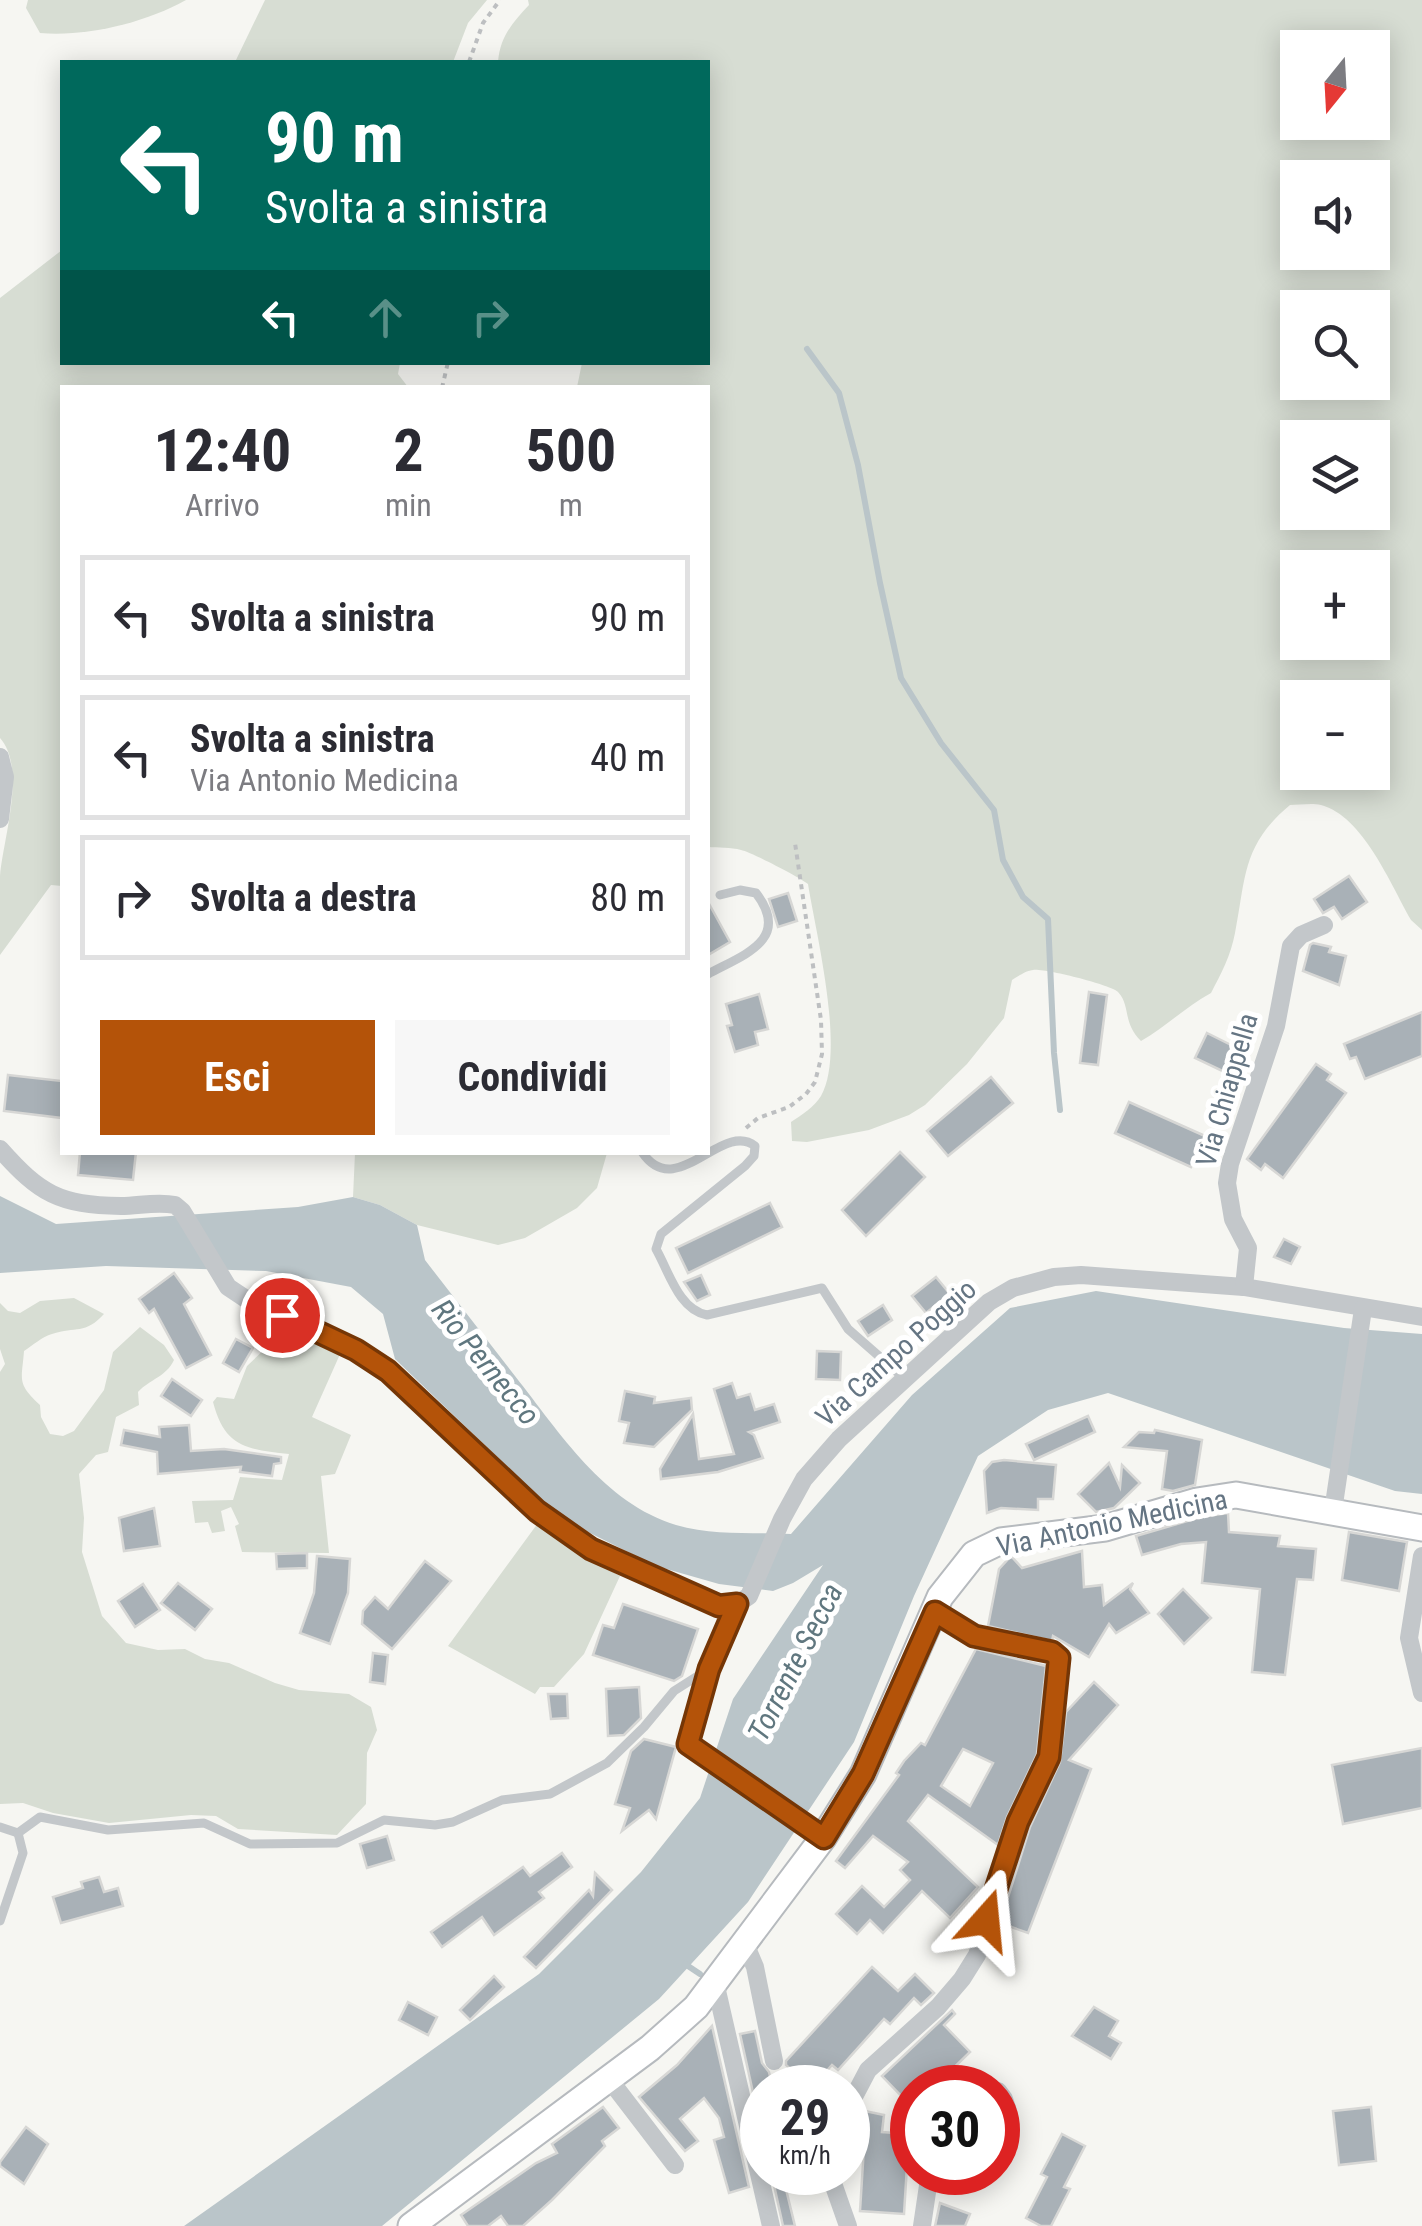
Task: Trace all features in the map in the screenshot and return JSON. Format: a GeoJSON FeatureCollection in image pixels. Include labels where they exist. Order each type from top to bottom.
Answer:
{"type":"FeatureCollection","features":[{"type":"Feature","properties":{"kind":"main road","name":"Via Antonio Medicina"},"geometry":{"type":"LineString","coordinates":[[411,2226],[608,2079],[696,2007],[863,1774],[935,1612],[956,1574],[974,1554],[1001,1541],[1105,1528],[1197,1501],[1236,1495],[1335,1498],[1422,1528]]}},
{"type":"Feature","properties":{"kind":"street"},"geometry":{"type":"LineString","coordinates":[[0,758],[5,778],[0,819]]}},
{"type":"Feature","properties":{"kind":"street","name":"Via Chiappella"},"geometry":{"type":"LineString","coordinates":[[1244,1287],[1248,1248],[1233,1219],[1227,1183],[1230,1164],[1276,1026],[1291,946],[1301,935],[1324,925]]}},
{"type":"Feature","properties":{"kind":"street"},"geometry":{"type":"LineString","coordinates":[[0,1149],[29,1182],[54,1196],[81,1204],[164,1203],[182,1211],[228,1287],[356,1350],[388,1371],[537,1511],[591,1549],[719,1606],[743,1600]]}},
{"type":"Feature","properties":{"kind":"street","name":"Via Campo Poggio"},"geometry":{"type":"LineString","coordinates":[[819,1836],[688,1744],[709,1669],[804,1478],[840,1439],[989,1302],[1012,1288],[1054,1277],[1081,1275],[1244,1287],[1362,1314],[1422,1317]]}},
{"type":"Feature","properties":{"kind":"street"},"geometry":{"type":"LineString","coordinates":[[1335,1498],[1362,1314]]}},
{"type":"Feature","properties":{"kind":"street"},"geometry":{"type":"LineString","coordinates":[[1422,1556],[1410,1638],[1422,1694]]}},
{"type":"Feature","properties":{"kind":"street"},"geometry":{"type":"LineString","coordinates":[[870,2068],[938,2007],[977,1956],[1018,1822],[1049,1757],[1059,1658],[1039,1649],[974,1636],[935,1612]]}},
{"type":"Feature","properties":{"kind":"street"},"geometry":{"type":"LineString","coordinates":[[744,1941],[755,1967],[774,2061]]}},
{"type":"Feature","properties":{"kind":"street"},"geometry":{"type":"LineString","coordinates":[[715,1982],[771,2226]]}},
{"type":"Feature","properties":{"kind":"street"},"geometry":{"type":"LineString","coordinates":[[608,2079],[676,2165]]}},
{"type":"Feature","properties":{"kind":"street"},"geometry":{"type":"LineString","coordinates":[[837,2195],[848,2226]]}},
{"type":"Feature","properties":{"kind":"street"},"geometry":{"type":"LineString","coordinates":[[922,2226],[927,2195]]}},
{"type":"Feature","properties":{"kind":"lane"},"geometry":{"type":"LineString","coordinates":[[710,973],[757,948],[765,939],[768,921],[764,904],[756,893],[740,890],[720,894]]}},
{"type":"Feature","properties":{"kind":"lane"},"geometry":{"type":"LineString","coordinates":[[710,1153],[738,1140],[754,1146],[754,1156],[656,1241],[656,1249],[686,1304],[694,1312],[707,1315],[822,1288],[848,1329],[906,1380]]}},
{"type":"Feature","properties":{"kind":"lane"},"geometry":{"type":"LineString","coordinates":[[644,1155],[651,1165],[663,1170],[675,1169],[705,1155]]}},
{"type":"Feature","properties":{"kind":"lane"},"geometry":{"type":"LineString","coordinates":[[18,1833],[40,1817],[108,1830],[204,1823],[250,1844],[324,1844],[351,1838],[384,1820],[435,1825],[453,1822],[502,1800],[550,1794],[607,1763],[674,1691],[709,1669]]}},
{"type":"Feature","properties":{"kind":"lane"},"geometry":{"type":"LineString","coordinates":[[0,1826],[18,1833]]}},
{"type":"Feature","properties":{"kind":"lane"},"geometry":{"type":"LineString","coordinates":[[0,1921],[23,1853],[18,1833]]}},
{"type":"Feature","properties":{"kind":"path"},"geometry":{"type":"LineString","coordinates":[[470,60],[484,22],[500,0]]}},
{"type":"Feature","properties":{"kind":"path"},"geometry":{"type":"LineString","coordinates":[[738,1140],[758,1118],[789,1107],[806,1094],[815,1082],[822,1054],[821,1020],[795,843]]}},
{"type":"Feature","properties":{"kind":"shaded area"},"geometry":{"type":"Polygon","coordinates":[[[28,0],[186,0],[115,27],[58,34],[40,33],[26,8],[28,0]]]}},
{"type":"Feature","properties":{"kind":"shaded area"},"geometry":{"type":"Polygon","coordinates":[[[265,0],[487,0],[468,23],[454,60],[236,60],[265,0]]]}},
{"type":"Feature","properties":{"kind":"shaded area"},"geometry":{"type":"Polygon","coordinates":[[[528,0],[1422,0],[1422,930],[1411,920],[1374,854],[1350,823],[1321,805],[1290,805],[1254,848],[1231,949],[1211,993],[1150,1035],[1141,1041],[1135,1034],[1122,997],[1113,989],[1063,974],[1030,971],[1012,980],[1004,1018],[967,1064],[925,1105],[869,1130],[807,1142],[792,1141],[791,1122],[818,1100],[828,1076],[831,1051],[827,992],[808,884],[746,852],[710,847],[710,385],[577,385],[582,365],[710,365],[710,60],[498,60],[508,31],[529,5],[528,0]]]}},
{"type":"Feature","properties":{"kind":"shaded area"},"geometry":{"type":"Polygon","coordinates":[[[60,252],[60,365],[400,365],[398,374],[406,385],[60,385],[60,886],[51,885],[0,955],[0,876],[13,785],[8,751],[0,738],[0,298],[60,252]]]}},
{"type":"Feature","properties":{"kind":"shaded area"},"geometry":{"type":"Polygon","coordinates":[[[355,1155],[606,1155],[597,1188],[577,1208],[525,1238],[498,1245],[417,1225],[380,1205],[353,1197],[355,1155]]]}},
{"type":"Feature","properties":{"kind":"shaded area"},"geometry":{"type":"Polygon","coordinates":[[[74,1298],[104,1314],[91,1325],[48,1335],[24,1351],[24,1386],[40,1405],[50,1434],[63,1436],[74,1431],[104,1390],[113,1352],[140,1327],[164,1345],[174,1360],[138,1392],[139,1405],[116,1417],[108,1452],[96,1455],[79,1474],[84,1518],[82,1552],[102,1616],[126,1643],[158,1650],[185,1649],[299,1690],[349,1694],[371,1707],[377,1730],[367,1753],[366,1804],[337,1835],[238,1829],[216,1816],[109,1823],[23,1803],[0,1804],[0,1372],[5,1364],[0,1349],[0,1303],[8,1311],[20,1313],[40,1301],[74,1298]]]}},
{"type":"Feature","properties":{"kind":"shaded area"},"geometry":{"type":"Polygon","coordinates":[[[300,1330],[341,1352],[312,1417],[351,1435],[335,1474],[321,1476],[329,1553],[242,1552],[235,1526],[239,1524],[231,1507],[221,1511],[225,1531],[212,1533],[208,1522],[195,1523],[192,1501],[233,1500],[240,1477],[282,1480],[289,1454],[250,1447],[231,1437],[213,1402],[217,1397],[234,1399],[247,1366],[268,1346],[288,1354],[300,1330]]]}},
{"type":"Feature","properties":{"kind":"shaded area"},"geometry":{"type":"Polygon","coordinates":[[[538,1523],[585,1557],[620,1576],[584,1654],[554,1687],[540,1687],[535,1694],[448,1646],[538,1523]]]}},
{"type":"Feature","properties":{"kind":"water"},"geometry":{"type":"Polygon","coordinates":[[[0,1196],[56,1224],[298,1207],[353,1197],[380,1205],[417,1225],[425,1260],[585,1464],[650,1515],[690,1528],[791,1534],[912,1395],[1010,1308],[1096,1291],[1344,1328],[1422,1334],[1422,1494],[1395,1491],[1108,1393],[1048,1410],[978,1456],[914,1596],[854,1742],[748,1902],[659,1999],[382,2226],[184,2226],[539,1974],[641,1872],[700,1798],[733,1699],[823,1565],[773,1591],[719,1584],[656,1566],[586,1531],[543,1501],[395,1359],[383,1314],[351,1287],[266,1271],[106,1266],[0,1273],[0,1196]]]}},
{"type":"Feature","properties":{"kind":"building"},"geometry":{"type":"Polygon","coordinates":[[[1349,876],[1367,902],[1342,919],[1334,907],[1323,913],[1314,899],[1349,876]]]}},
{"type":"Feature","properties":{"kind":"building"},"geometry":{"type":"Polygon","coordinates":[[[788,893],[797,921],[778,927],[769,899],[788,893]]]}},
{"type":"Feature","properties":{"kind":"building"},"geometry":{"type":"Polygon","coordinates":[[[710,906],[730,942],[710,954],[710,906]]]}},
{"type":"Feature","properties":{"kind":"building"},"geometry":{"type":"Polygon","coordinates":[[[1313,943],[1346,956],[1339,985],[1303,971],[1313,943]]]}},
{"type":"Feature","properties":{"kind":"building"},"geometry":{"type":"Polygon","coordinates":[[[1089,992],[1107,995],[1098,1065],[1080,1063],[1089,992]]]}},
{"type":"Feature","properties":{"kind":"building"},"geometry":{"type":"Polygon","coordinates":[[[759,994],[768,1029],[755,1032],[758,1045],[735,1052],[727,1026],[732,1025],[726,1004],[759,994]]]}},
{"type":"Feature","properties":{"kind":"building"},"geometry":{"type":"Polygon","coordinates":[[[1422,1012],[1422,1056],[1365,1079],[1356,1057],[1350,1059],[1344,1044],[1422,1012]]]}},
{"type":"Feature","properties":{"kind":"building"},"geometry":{"type":"Polygon","coordinates":[[[1207,1033],[1245,1052],[1233,1076],[1195,1058],[1207,1033]]]}},
{"type":"Feature","properties":{"kind":"building"},"geometry":{"type":"Polygon","coordinates":[[[1316,1064],[1331,1074],[1327,1080],[1346,1093],[1283,1178],[1265,1164],[1261,1170],[1247,1159],[1316,1064]]]}},
{"type":"Feature","properties":{"kind":"building"},"geometry":{"type":"Polygon","coordinates":[[[8,1075],[60,1081],[60,1118],[4,1111],[8,1075]]]}},
{"type":"Feature","properties":{"kind":"building"},"geometry":{"type":"Polygon","coordinates":[[[991,1077],[1013,1103],[948,1156],[927,1131],[991,1077]]]}},
{"type":"Feature","properties":{"kind":"building"},"geometry":{"type":"Polygon","coordinates":[[[1129,1102],[1205,1136],[1191,1167],[1115,1133],[1129,1102]]]}},
{"type":"Feature","properties":{"kind":"building"},"geometry":{"type":"Polygon","coordinates":[[[900,1152],[925,1177],[866,1236],[842,1210],[900,1152]]]}},
{"type":"Feature","properties":{"kind":"building"},"geometry":{"type":"Polygon","coordinates":[[[80,1155],[136,1155],[133,1180],[78,1175],[80,1155]]]}},
{"type":"Feature","properties":{"kind":"building"},"geometry":{"type":"Polygon","coordinates":[[[770,1203],[782,1227],[688,1273],[676,1248],[770,1203]]]}},
{"type":"Feature","properties":{"kind":"building"},"geometry":{"type":"Polygon","coordinates":[[[1284,1239],[1300,1247],[1291,1264],[1274,1257],[1284,1239]]]}},
{"type":"Feature","properties":{"kind":"building"},"geometry":{"type":"Polygon","coordinates":[[[174,1273],[192,1298],[184,1304],[211,1355],[186,1368],[154,1309],[149,1313],[139,1299],[174,1273]]]}},
{"type":"Feature","properties":{"kind":"building"},"geometry":{"type":"Polygon","coordinates":[[[701,1275],[710,1295],[697,1301],[684,1282],[701,1275]]]}},
{"type":"Feature","properties":{"kind":"building"},"geometry":{"type":"Polygon","coordinates":[[[936,1277],[950,1294],[926,1313],[912,1296],[936,1277]]]}},
{"type":"Feature","properties":{"kind":"building"},"geometry":{"type":"Polygon","coordinates":[[[883,1305],[892,1320],[868,1336],[858,1321],[883,1305]]]}},
{"type":"Feature","properties":{"kind":"building"},"geometry":{"type":"Polygon","coordinates":[[[236,1339],[253,1348],[239,1372],[223,1363],[236,1339]]]}},
{"type":"Feature","properties":{"kind":"building"},"geometry":{"type":"Polygon","coordinates":[[[817,1351],[841,1352],[840,1380],[816,1379],[817,1351]]]}},
{"type":"Feature","properties":{"kind":"building"},"geometry":{"type":"Polygon","coordinates":[[[172,1379],[202,1400],[191,1416],[161,1396],[172,1379]]]}},
{"type":"Feature","properties":{"kind":"building"},"geometry":{"type":"Polygon","coordinates":[[[732,1383],[737,1398],[750,1394],[755,1410],[774,1404],[780,1422],[749,1432],[763,1458],[718,1472],[661,1479],[660,1469],[693,1414],[699,1459],[734,1454],[714,1389],[732,1383]]]}},
{"type":"Feature","properties":{"kind":"building"},"geometry":{"type":"Polygon","coordinates":[[[625,1391],[655,1397],[654,1403],[691,1398],[692,1410],[654,1447],[624,1443],[629,1423],[619,1421],[625,1391]]]}},
{"type":"Feature","properties":{"kind":"building"},"geometry":{"type":"Polygon","coordinates":[[[1088,1416],[1095,1432],[1034,1460],[1026,1444],[1088,1416]]]}},
{"type":"Feature","properties":{"kind":"building"},"geometry":{"type":"Polygon","coordinates":[[[189,1425],[191,1451],[224,1449],[281,1457],[281,1463],[274,1464],[272,1476],[240,1472],[241,1467],[158,1474],[157,1452],[121,1445],[124,1430],[160,1437],[159,1427],[189,1425]]]}},
{"type":"Feature","properties":{"kind":"building"},"geometry":{"type":"Polygon","coordinates":[[[1155,1430],[1202,1440],[1195,1485],[1173,1491],[1162,1489],[1167,1451],[1124,1447],[1139,1432],[1155,1430]]]}},
{"type":"Feature","properties":{"kind":"building"},"geometry":{"type":"Polygon","coordinates":[[[992,1462],[1056,1465],[1053,1499],[1038,1499],[1038,1510],[1001,1508],[987,1513],[984,1471],[992,1462]]]}},
{"type":"Feature","properties":{"kind":"building"},"geometry":{"type":"Polygon","coordinates":[[[1109,1463],[1120,1487],[1122,1465],[1140,1483],[1114,1508],[1096,1512],[1078,1494],[1109,1463]]]}},
{"type":"Feature","properties":{"kind":"building"},"geometry":{"type":"Polygon","coordinates":[[[154,1508],[160,1546],[124,1551],[119,1518],[154,1508]]]}},
{"type":"Feature","properties":{"kind":"building"},"geometry":{"type":"Polygon","coordinates":[[[1228,1513],[1229,1532],[1280,1536],[1278,1546],[1316,1549],[1313,1580],[1297,1579],[1285,1675],[1252,1672],[1260,1589],[1202,1583],[1206,1542],[1181,1544],[1142,1555],[1136,1536],[1228,1513]]]}},
{"type":"Feature","properties":{"kind":"building"},"geometry":{"type":"Polygon","coordinates":[[[1349,1532],[1407,1542],[1399,1591],[1342,1580],[1349,1532]]]}},
{"type":"Feature","properties":{"kind":"building"},"geometry":{"type":"Polygon","coordinates":[[[1082,1551],[1084,1587],[1102,1585],[1104,1605],[1133,1583],[1130,1589],[1149,1613],[1116,1633],[1109,1624],[1089,1657],[1053,1636],[1052,1641],[988,1626],[999,1569],[1011,1556],[1022,1568],[1082,1551]]]}},
{"type":"Feature","properties":{"kind":"building"},"geometry":{"type":"Polygon","coordinates":[[[307,1553],[307,1568],[277,1569],[276,1554],[307,1553]]]}},
{"type":"Feature","properties":{"kind":"building"},"geometry":{"type":"Polygon","coordinates":[[[317,1556],[350,1559],[348,1593],[330,1644],[300,1633],[314,1593],[317,1556]]]}},
{"type":"Feature","properties":{"kind":"building"},"geometry":{"type":"Polygon","coordinates":[[[425,1561],[451,1581],[392,1649],[362,1624],[363,1611],[375,1597],[388,1609],[425,1561]]]}},
{"type":"Feature","properties":{"kind":"building"},"geometry":{"type":"Polygon","coordinates":[[[178,1583],[212,1609],[195,1630],[161,1603],[178,1583]]]}},
{"type":"Feature","properties":{"kind":"building"},"geometry":{"type":"Polygon","coordinates":[[[143,1584],[160,1610],[135,1627],[118,1601],[143,1584]]]}},
{"type":"Feature","properties":{"kind":"building"},"geometry":{"type":"Polygon","coordinates":[[[1183,1589],[1211,1618],[1184,1644],[1158,1614],[1183,1589]]]}},
{"type":"Feature","properties":{"kind":"building"},"geometry":{"type":"Polygon","coordinates":[[[623,1604],[698,1629],[682,1676],[674,1681],[593,1655],[603,1625],[614,1628],[623,1604]]]}},
{"type":"Feature","properties":{"kind":"building"},"geometry":{"type":"Polygon","coordinates":[[[976,1649],[1046,1666],[1037,1754],[998,1845],[928,1795],[908,1821],[978,1887],[950,1918],[922,1891],[883,1933],[870,1920],[857,1934],[836,1914],[862,1886],[884,1907],[910,1880],[900,1870],[908,1862],[873,1836],[845,1868],[836,1861],[899,1775],[896,1773],[904,1761],[921,1743],[925,1745],[976,1649]],[[963,1749],[941,1786],[970,1806],[993,1763],[963,1749]]]}},
{"type":"Feature","properties":{"kind":"building"},"geometry":{"type":"Polygon","coordinates":[[[373,1653],[388,1655],[385,1684],[370,1682],[373,1653]]]}},
{"type":"Feature","properties":{"kind":"building"},"geometry":{"type":"Polygon","coordinates":[[[1094,1682],[1118,1705],[1069,1760],[1091,1769],[1028,1933],[1000,1923],[1030,1827],[1060,1762],[1066,1712],[1094,1682]]]}},
{"type":"Feature","properties":{"kind":"building"},"geometry":{"type":"Polygon","coordinates":[[[639,1687],[641,1718],[624,1735],[608,1736],[606,1689],[639,1687]]]}},
{"type":"Feature","properties":{"kind":"building"},"geometry":{"type":"Polygon","coordinates":[[[548,1694],[567,1694],[568,1718],[551,1719],[548,1694]]]}},
{"type":"Feature","properties":{"kind":"building"},"geometry":{"type":"Polygon","coordinates":[[[644,1739],[676,1747],[656,1819],[649,1810],[622,1831],[630,1808],[615,1804],[631,1751],[644,1739]]]}},
{"type":"Feature","properties":{"kind":"building"},"geometry":{"type":"Polygon","coordinates":[[[1422,1748],[1422,1808],[1343,1824],[1332,1765],[1422,1748]]]}},
{"type":"Feature","properties":{"kind":"building"},"geometry":{"type":"Polygon","coordinates":[[[387,1836],[394,1860],[367,1868],[360,1844],[387,1836]]]}},
{"type":"Feature","properties":{"kind":"building"},"geometry":{"type":"Polygon","coordinates":[[[562,1853],[572,1867],[539,1892],[544,1898],[494,1935],[482,1917],[442,1947],[431,1932],[523,1867],[530,1876],[562,1853]]]}},
{"type":"Feature","properties":{"kind":"building"},"geometry":{"type":"Polygon","coordinates":[[[595,1873],[612,1890],[536,1968],[524,1957],[589,1890],[593,1896],[595,1873]]]}},
{"type":"Feature","properties":{"kind":"building"},"geometry":{"type":"Polygon","coordinates":[[[99,1877],[104,1892],[118,1888],[123,1906],[61,1923],[53,1897],[83,1888],[81,1882],[99,1877]]]}},
{"type":"Feature","properties":{"kind":"building"},"geometry":{"type":"Polygon","coordinates":[[[872,1967],[898,1991],[915,1974],[934,1993],[921,2005],[914,1998],[890,2024],[884,2019],[843,2065],[786,2065],[872,1967]]]}},
{"type":"Feature","properties":{"kind":"building"},"geometry":{"type":"Polygon","coordinates":[[[494,1976],[504,1987],[470,2020],[460,2010],[494,1976]]]}},
{"type":"Feature","properties":{"kind":"building"},"geometry":{"type":"Polygon","coordinates":[[[408,2002],[437,2017],[428,2035],[399,2020],[408,2002]]]}},
{"type":"Feature","properties":{"kind":"building"},"geometry":{"type":"Polygon","coordinates":[[[1094,2007],[1118,2021],[1109,2036],[1121,2043],[1111,2059],[1072,2036],[1094,2007]]]}},
{"type":"Feature","properties":{"kind":"building"},"geometry":{"type":"Polygon","coordinates":[[[952,2010],[955,2014],[944,2025],[970,2052],[957,2065],[894,2065],[952,2010]]]}},
{"type":"Feature","properties":{"kind":"building"},"geometry":{"type":"Polygon","coordinates":[[[712,2026],[740,2148],[740,2190],[729,2193],[714,2140],[724,2137],[719,2118],[704,2098],[680,2119],[698,2141],[685,2151],[639,2097],[677,2065],[712,2026]]]}},
{"type":"Feature","properties":{"kind":"building"},"geometry":{"type":"Polygon","coordinates":[[[755,2031],[764,2065],[747,2065],[740,2034],[755,2031]]]}},
{"type":"Feature","properties":{"kind":"building"},"geometry":{"type":"Polygon","coordinates":[[[890,2068],[890,2084],[882,2076],[890,2068]]]}},
{"type":"Feature","properties":{"kind":"building"},"geometry":{"type":"Polygon","coordinates":[[[603,2107],[619,2128],[602,2141],[605,2146],[523,2226],[508,2226],[501,2216],[488,2226],[468,2226],[461,2215],[557,2153],[552,2144],[603,2107]]]}},
{"type":"Feature","properties":{"kind":"building"},"geometry":{"type":"Polygon","coordinates":[[[1371,2107],[1376,2161],[1339,2165],[1333,2111],[1371,2107]]]}},
{"type":"Feature","properties":{"kind":"building"},"geometry":{"type":"Polygon","coordinates":[[[870,2112],[884,2115],[882,2132],[890,2133],[890,2195],[905,2195],[904,2214],[860,2211],[861,2195],[870,2195],[870,2112]]]}},
{"type":"Feature","properties":{"kind":"building"},"geometry":{"type":"Polygon","coordinates":[[[26,2127],[48,2144],[24,2184],[0,2162],[26,2127]]]}},
{"type":"Feature","properties":{"kind":"building"},"geometry":{"type":"Polygon","coordinates":[[[1062,2134],[1085,2146],[1064,2187],[1070,2189],[1051,2226],[1041,2226],[1026,2218],[1047,2177],[1041,2174],[1062,2134]]]}},
{"type":"Feature","properties":{"kind":"building"},"geometry":{"type":"Polygon","coordinates":[[[776,2195],[787,2195],[795,2226],[783,2226],[776,2195]]]}},
{"type":"Feature","properties":{"kind":"building"},"geometry":{"type":"Polygon","coordinates":[[[940,2203],[970,2214],[965,2226],[935,2226],[940,2203]]]}},
{"type":"Feature","properties":{"kind":"waterway"},"geometry":{"type":"LineString","coordinates":[[807,349],[839,393],[858,465],[901,678],[941,743],[994,810],[1003,860],[1023,897],[1048,919],[1060,1110]]}},
{"type":"Feature","properties":{"kind":"waterway"},"geometry":{"type":"LineString","coordinates":[[685,1964],[700,1974]]}},
{"type":"Feature","properties":{"kind":"route"},"geometry":{"type":"LineString","coordinates":[[282,1315],[356,1350],[388,1371],[537,1511],[591,1549],[719,1606],[737,1604],[709,1669],[688,1744],[824,1838],[863,1774],[935,1612],[974,1636],[1052,1652],[1059,1658],[1049,1757],[1018,1822],[986,1920]]}},
{"type":"Feature","properties":{"kind":"water label","name":"Rio Pernecco"},"geometry":{"type":"Point","coordinates":[486,1362]}},
{"type":"Feature","properties":{"kind":"water label","name":"Torrente Secca"},"geometry":{"type":"Point","coordinates":[795,1662]}}]}
